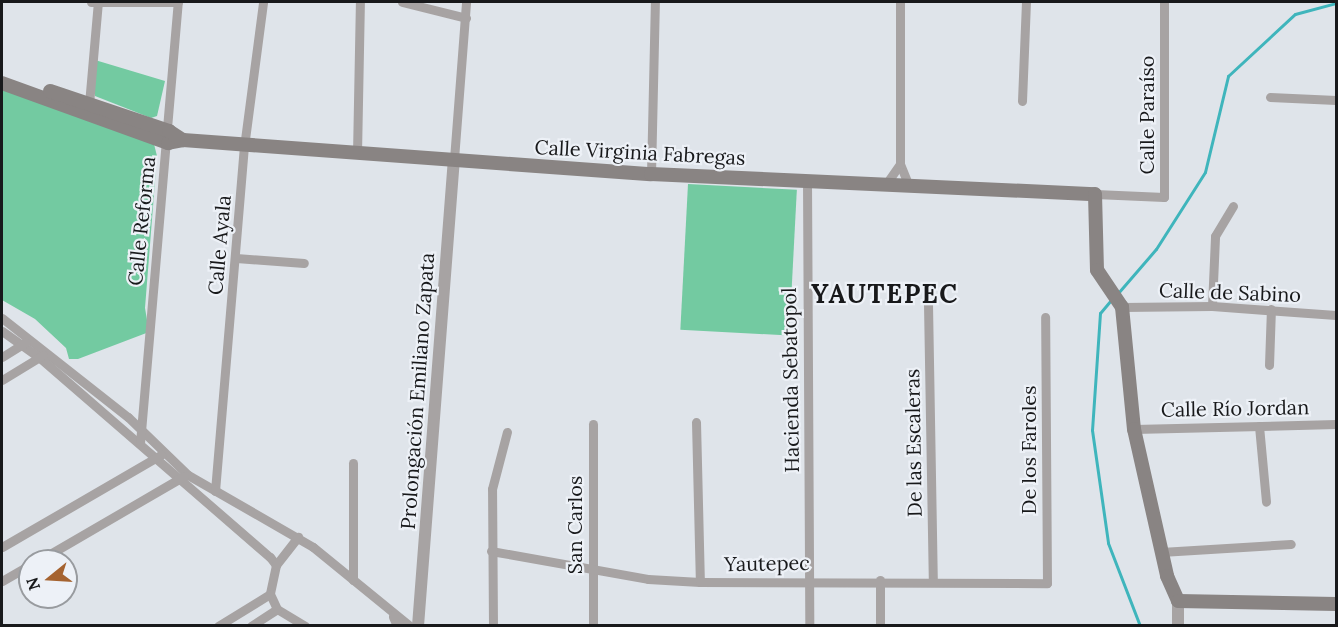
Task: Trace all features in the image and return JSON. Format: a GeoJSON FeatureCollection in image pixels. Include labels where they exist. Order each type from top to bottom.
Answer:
{"type":"FeatureCollection","features":[{"type":"Feature","properties":{"kind":"main road"},"geometry":{"type":"LineString","coordinates":[[2,74],[89,104],[168,137]]}},
{"type":"Feature","properties":{"kind":"main road"},"geometry":{"type":"LineString","coordinates":[[2,83],[168,137]]}},
{"type":"Feature","properties":{"kind":"main road","name":"Calle Virginia Fabregas"},"geometry":{"type":"LineString","coordinates":[[168,137],[244,147],[454,159],[651,174],[1095,194]]}},
{"type":"Feature","properties":{"kind":"main road"},"geometry":{"type":"LineString","coordinates":[[1095,194],[1097,270],[1120,303],[1134,429],[1161,552],[1178,602],[1336,604]]}},
{"type":"Feature","properties":{"kind":"street"},"geometry":{"type":"LineString","coordinates":[[89,104],[95,2],[178,2]]}},
{"type":"Feature","properties":{"kind":"street","name":"Calle Reforma"},"geometry":{"type":"LineString","coordinates":[[140,443],[144,433],[154,255],[168,137],[178,2]]}},
{"type":"Feature","properties":{"kind":"street","name":"Calle Ayala"},"geometry":{"type":"LineString","coordinates":[[216,491],[244,147],[263,2]]}},
{"type":"Feature","properties":{"kind":"street"},"geometry":{"type":"LineString","coordinates":[[357,154],[360,2]]}},
{"type":"Feature","properties":{"kind":"street"},"geometry":{"type":"LineString","coordinates":[[402,2],[466,18]]}},
{"type":"Feature","properties":{"kind":"street"},"geometry":{"type":"LineString","coordinates":[[454,159],[466,2]]}},
{"type":"Feature","properties":{"kind":"street"},"geometry":{"type":"LineString","coordinates":[[651,174],[655,2]]}},
{"type":"Feature","properties":{"kind":"street"},"geometry":{"type":"LineString","coordinates":[[900,2],[900,164],[909,186]]}},
{"type":"Feature","properties":{"kind":"street"},"geometry":{"type":"LineString","coordinates":[[1022,101],[1026,2]]}},
{"type":"Feature","properties":{"kind":"street","name":"Calle Paraíso"},"geometry":{"type":"LineString","coordinates":[[1095,194],[1164,197],[1164,2]]}},
{"type":"Feature","properties":{"kind":"street"},"geometry":{"type":"LineString","coordinates":[[1270,97],[1336,100]]}},
{"type":"Feature","properties":{"kind":"street","name":"Prolongación Emiliano Zapata"},"geometry":{"type":"LineString","coordinates":[[418,626],[454,159]]}},
{"type":"Feature","properties":{"kind":"street"},"geometry":{"type":"LineString","coordinates":[[886,184],[900,164]]}},
{"type":"Feature","properties":{"kind":"street","name":"Hacienda Sebatopol"},"geometry":{"type":"LineString","coordinates":[[807,180],[809,626]]}},
{"type":"Feature","properties":{"kind":"street"},"geometry":{"type":"LineString","coordinates":[[1212,306],[1215,236],[1233,206]]}},
{"type":"Feature","properties":{"kind":"street"},"geometry":{"type":"LineString","coordinates":[[236,258],[304,263]]}},
{"type":"Feature","properties":{"kind":"street","name":"Calle de Sabino"},"geometry":{"type":"LineString","coordinates":[[1120,303],[1270,309],[1336,315]]}},
{"type":"Feature","properties":{"kind":"street","name":"De las Escaleras"},"geometry":{"type":"LineString","coordinates":[[928,304],[933,581]]}},
{"type":"Feature","properties":{"kind":"street"},"geometry":{"type":"LineString","coordinates":[[1269,365],[1270,309]]}},
{"type":"Feature","properties":{"kind":"street","name":"De los Faroles"},"geometry":{"type":"LineString","coordinates":[[1045,316],[1047,583]]}},
{"type":"Feature","properties":{"kind":"street"},"geometry":{"type":"LineString","coordinates":[[2,318],[26,341],[128,417],[144,433],[168,467],[298,537],[353,580],[397,621],[410,626]]}},
{"type":"Feature","properties":{"kind":"street"},"geometry":{"type":"LineString","coordinates":[[2,331],[26,341]]}},
{"type":"Feature","properties":{"kind":"street"},"geometry":{"type":"LineString","coordinates":[[2,357],[26,341]]}},
{"type":"Feature","properties":{"kind":"street"},"geometry":{"type":"LineString","coordinates":[[2,380],[44,355]]}},
{"type":"Feature","properties":{"kind":"street"},"geometry":{"type":"LineString","coordinates":[[44,355],[140,443],[160,456],[184,477],[276,565]]}},
{"type":"Feature","properties":{"kind":"street"},"geometry":{"type":"LineString","coordinates":[[696,422],[700,582]]}},
{"type":"Feature","properties":{"kind":"street","name":"San Carlos"},"geometry":{"type":"LineString","coordinates":[[592,424],[593,626]]}},
{"type":"Feature","properties":{"kind":"street","name":"Calle Río Jordan"},"geometry":{"type":"LineString","coordinates":[[1134,429],[1336,424]]}},
{"type":"Feature","properties":{"kind":"street"},"geometry":{"type":"LineString","coordinates":[[1258,426],[1266,502]]}},
{"type":"Feature","properties":{"kind":"street"},"geometry":{"type":"LineString","coordinates":[[493,626],[492,489],[507,432]]}},
{"type":"Feature","properties":{"kind":"street"},"geometry":{"type":"LineString","coordinates":[[2,548],[125,479],[160,456]]}},
{"type":"Feature","properties":{"kind":"street"},"geometry":{"type":"LineString","coordinates":[[353,463],[353,580]]}},
{"type":"Feature","properties":{"kind":"street"},"geometry":{"type":"LineString","coordinates":[[59,549],[184,477]]}},
{"type":"Feature","properties":{"kind":"street"},"geometry":{"type":"LineString","coordinates":[[298,537],[276,565],[270,594],[277,609],[305,626]]}},
{"type":"Feature","properties":{"kind":"street"},"geometry":{"type":"LineString","coordinates":[[1161,552],[1291,544]]}},
{"type":"Feature","properties":{"kind":"street","name":"Yautepec"},"geometry":{"type":"LineString","coordinates":[[491,551],[591,566],[648,579],[700,582],[880,580],[1047,583]]}},
{"type":"Feature","properties":{"kind":"street"},"geometry":{"type":"LineString","coordinates":[[2,581],[18,572]]}},
{"type":"Feature","properties":{"kind":"street"},"geometry":{"type":"LineString","coordinates":[[880,580],[880,626]]}},
{"type":"Feature","properties":{"kind":"street"},"geometry":{"type":"LineString","coordinates":[[218,626],[270,594]]}},
{"type":"Feature","properties":{"kind":"street"},"geometry":{"type":"LineString","coordinates":[[1178,602],[1178,626]]}},
{"type":"Feature","properties":{"kind":"street"},"geometry":{"type":"LineString","coordinates":[[251,626],[277,609]]}},
{"type":"Feature","properties":{"kind":"green space"},"geometry":{"type":"Polygon","coordinates":[[[95,60],[165,81],[157,116],[151,118],[95,96],[95,60]]]}},
{"type":"Feature","properties":{"kind":"green space"},"geometry":{"type":"Polygon","coordinates":[[[2,83],[154,144],[157,156],[145,308],[149,332],[78,359],[69,359],[66,348],[35,319],[2,300],[2,83]]]}},
{"type":"Feature","properties":{"kind":"green space"},"geometry":{"type":"Polygon","coordinates":[[[688,184],[797,190],[789,336],[680,330],[688,184]]]}},
{"type":"Feature","properties":{"kind":"waterway"},"geometry":{"type":"LineString","coordinates":[[1118,293],[1156,249],[1205,172],[1228,76],[1295,14],[1336,3]]}},
{"type":"Feature","properties":{"kind":"waterway"},"geometry":{"type":"LineString","coordinates":[[1111,300],[1100,313],[1092,430],[1108,543],[1140,626]]}},
{"type":"Feature","properties":{"kind":"district","name":"YAUTEPEC"},"geometry":{"type":"Point","coordinates":[885,294]}}]}
